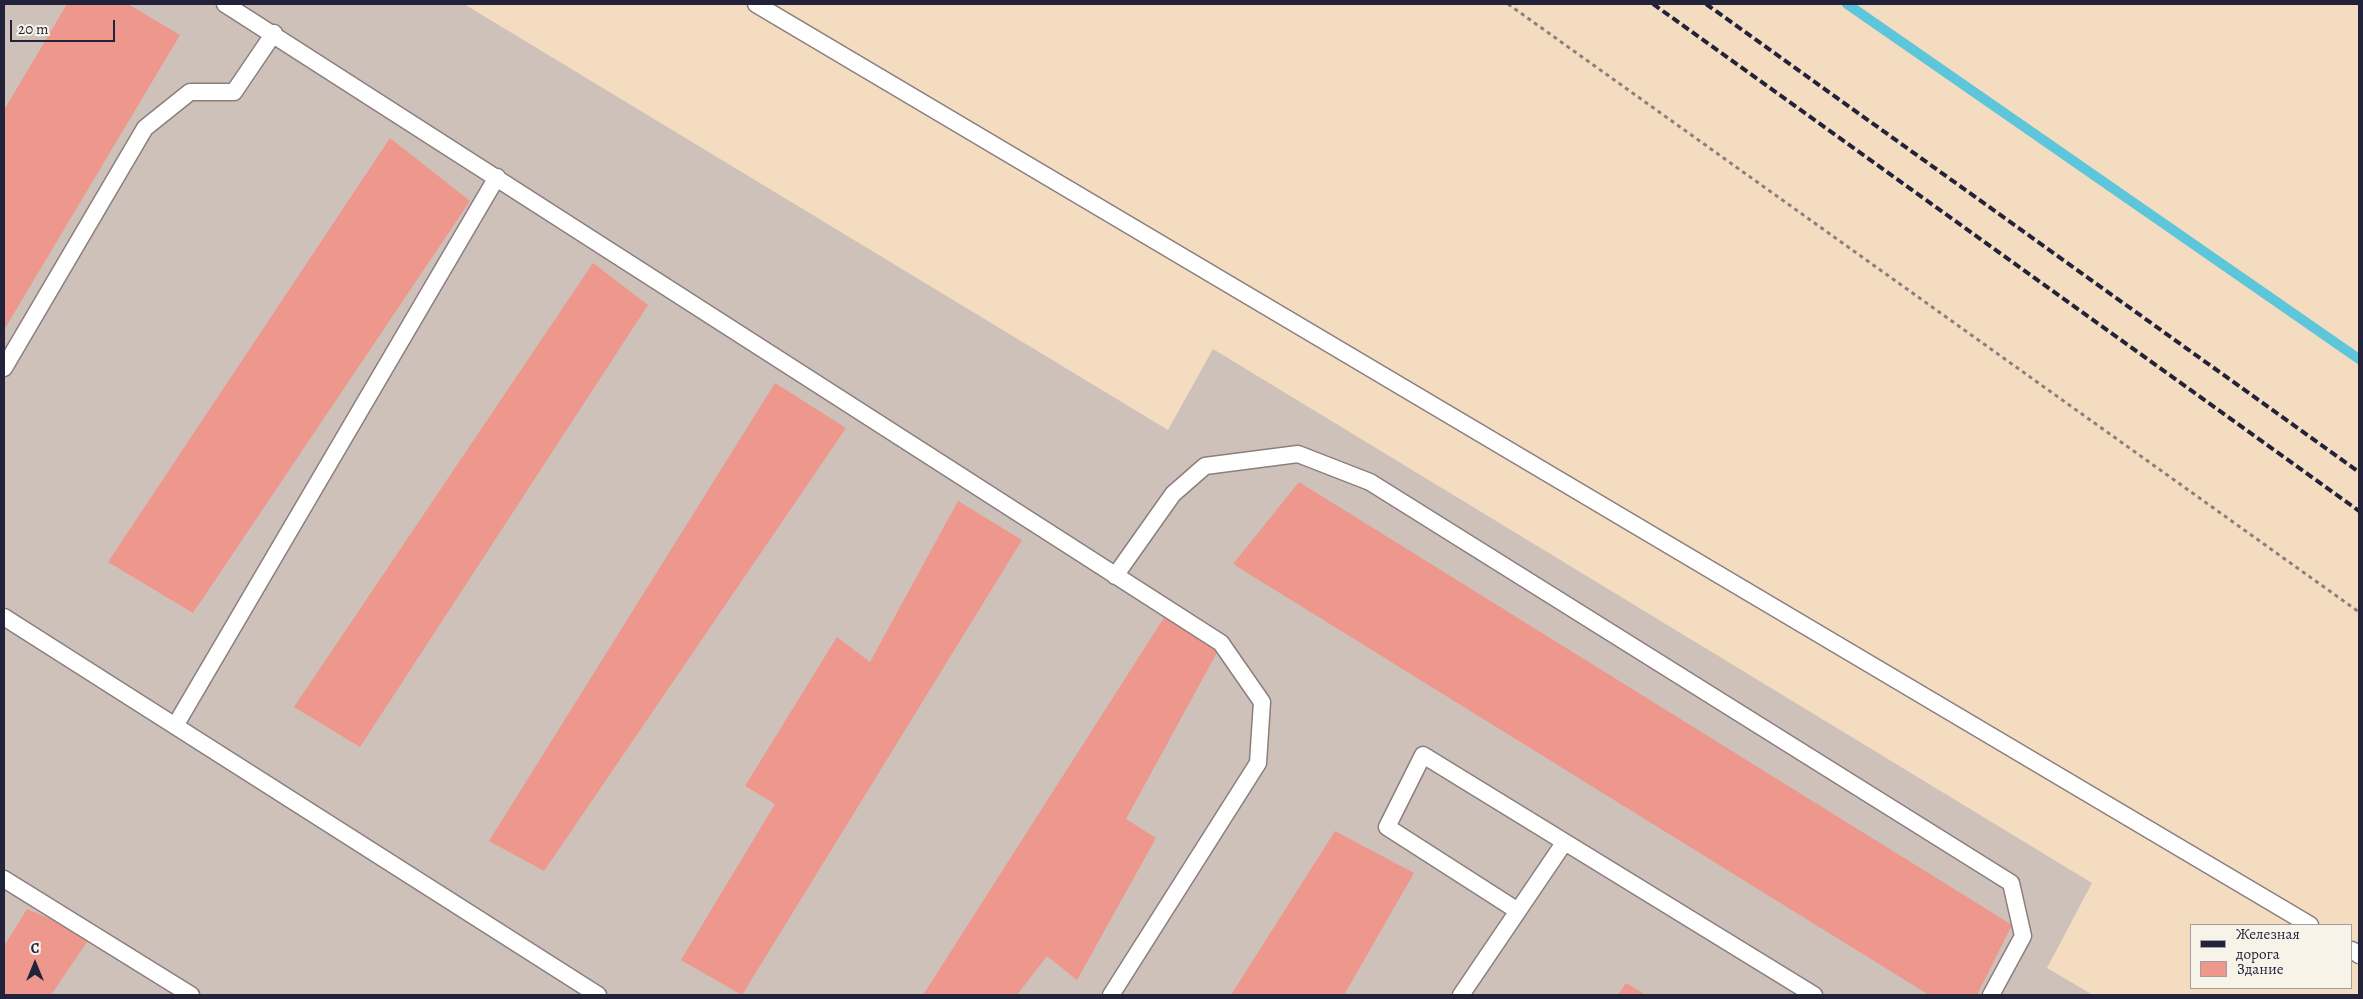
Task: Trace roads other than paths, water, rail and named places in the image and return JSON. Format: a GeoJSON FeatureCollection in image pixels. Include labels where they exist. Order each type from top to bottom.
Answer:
{"type":"FeatureCollection","features":[{"type":"Feature","properties":{"kind":"lane"},"geometry":{"type":"LineString","coordinates":[[225,4],[274,33],[1221,643],[1262,702],[1258,763],[1111,995]]}},
{"type":"Feature","properties":{"kind":"lane"},"geometry":{"type":"LineString","coordinates":[[756,4],[2308,924]]}},
{"type":"Feature","properties":{"kind":"lane"},"geometry":{"type":"LineString","coordinates":[[4,368],[145,128],[190,92],[234,92],[274,33]]}},
{"type":"Feature","properties":{"kind":"lane"},"geometry":{"type":"LineString","coordinates":[[175,726],[497,177]]}},
{"type":"Feature","properties":{"kind":"lane"},"geometry":{"type":"LineString","coordinates":[[1115,576],[1173,494],[1205,466],[1298,454],[1370,482],[2011,883],[2023,936],[1991,995]]}},
{"type":"Feature","properties":{"kind":"lane"},"geometry":{"type":"LineString","coordinates":[[4,617],[598,995]]}},
{"type":"Feature","properties":{"kind":"lane"},"geometry":{"type":"LineString","coordinates":[[1518,911],[1387,827],[1423,755],[1814,995]]}},
{"type":"Feature","properties":{"kind":"lane"},"geometry":{"type":"LineString","coordinates":[[1461,995],[1564,843]]}},
{"type":"Feature","properties":{"kind":"lane"},"geometry":{"type":"LineString","coordinates":[[4,879],[191,995]]}},
{"type":"Feature","properties":{"kind":"waterway"},"geometry":{"type":"LineString","coordinates":[[1847,4],[2359,359]]}},
{"type":"Feature","properties":{"kind":"railway"},"geometry":{"type":"LineString","coordinates":[[1653,4],[2359,511]]}},
{"type":"Feature","properties":{"kind":"railway"},"geometry":{"type":"LineString","coordinates":[[1706,4],[2359,472]]}}]}
